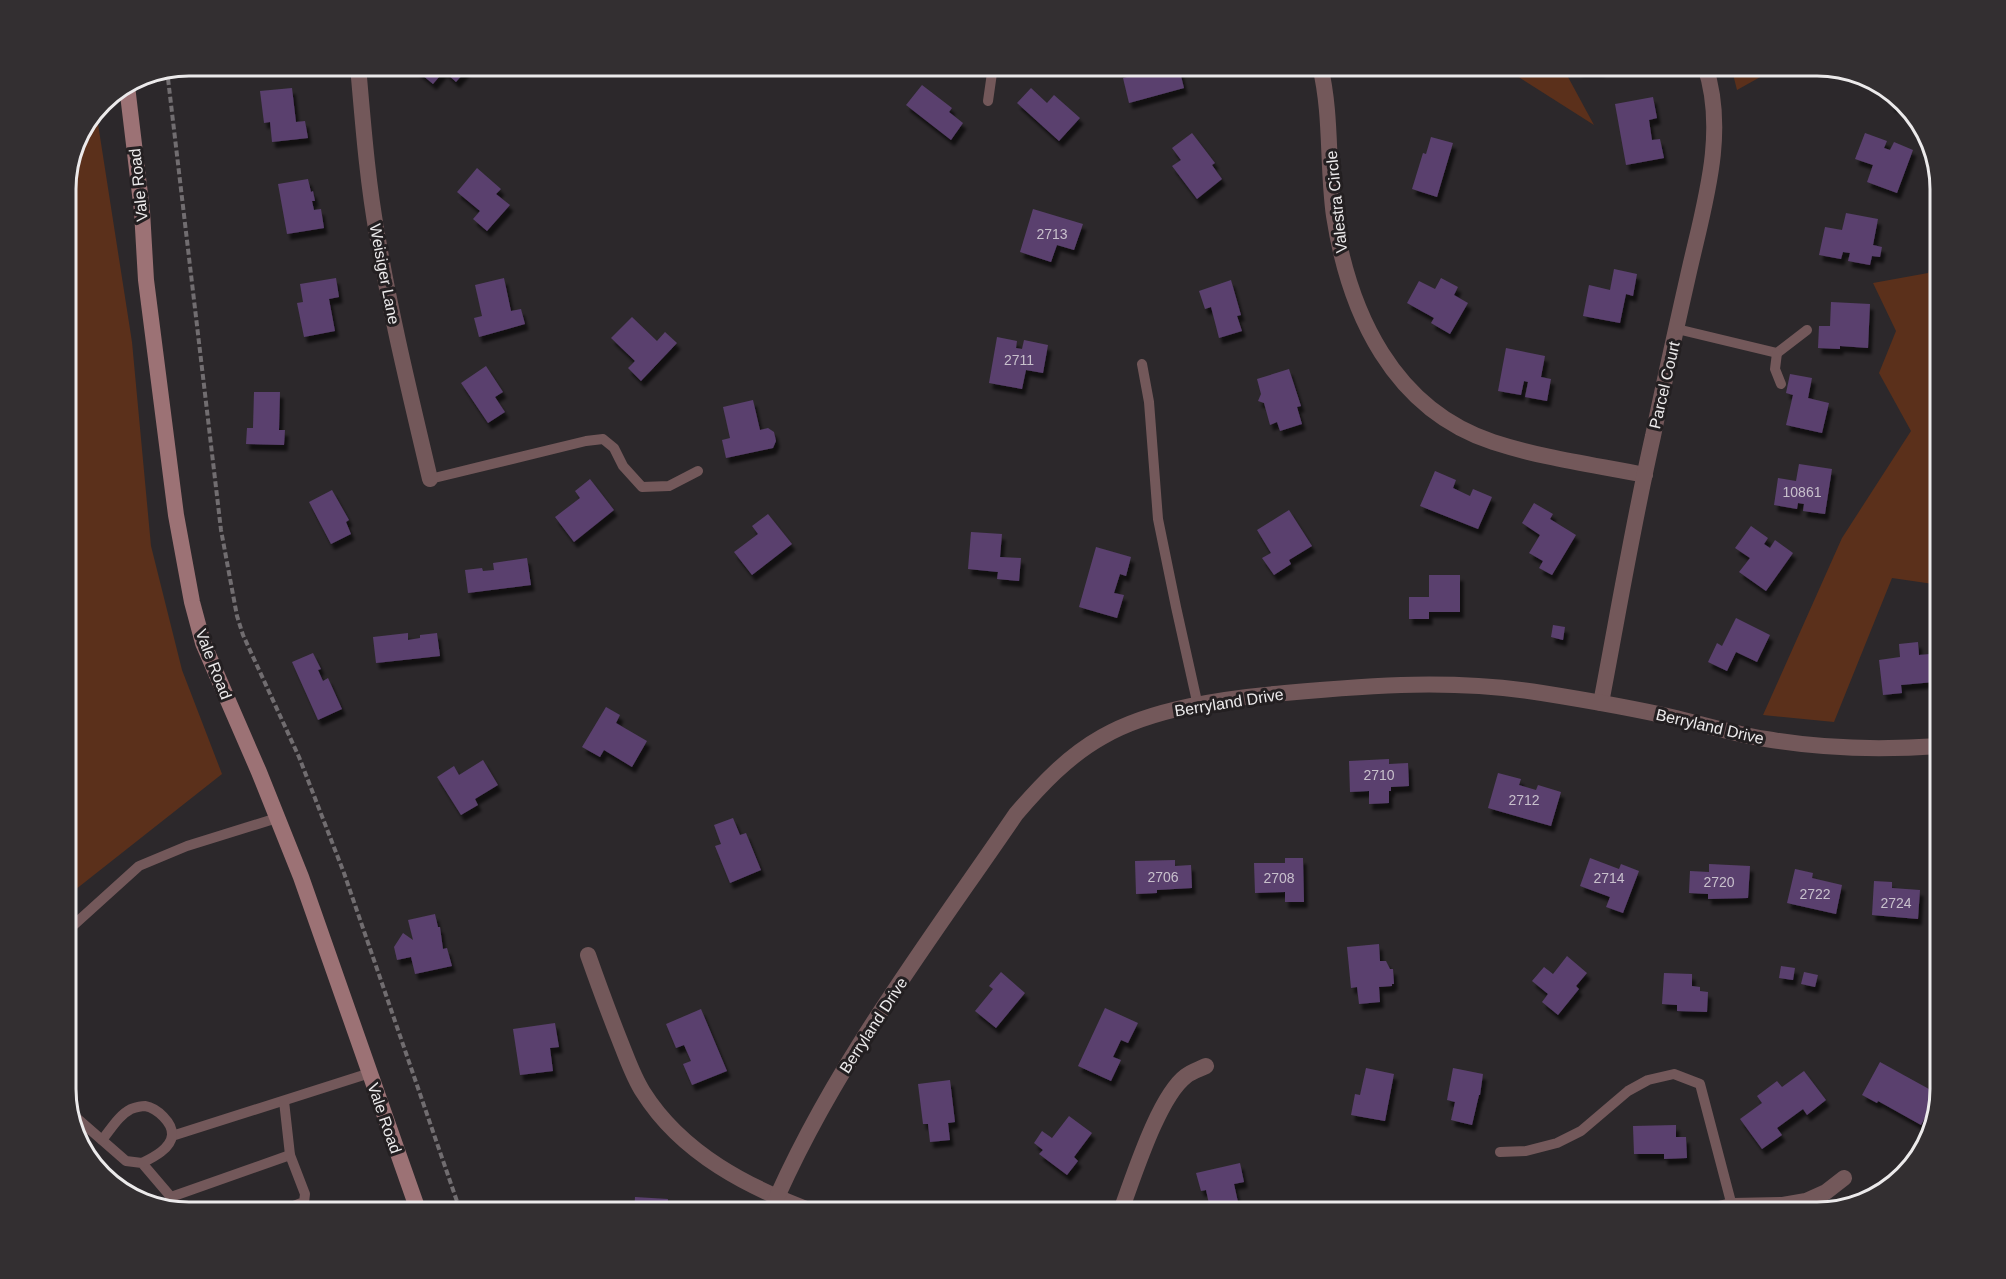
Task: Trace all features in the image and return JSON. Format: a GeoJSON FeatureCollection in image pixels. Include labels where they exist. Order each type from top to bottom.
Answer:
{"type":"FeatureCollection","features":[{"type":"Feature","properties":{"kind":"main road","name":"Vale Road"},"geometry":{"type":"LineString","coordinates":[[128,94],[142,211],[146,280],[175,503],[192,602],[203,643],[301,877],[415,1202]]}},
{"type":"Feature","properties":{"kind":"street","name":"Valestra Circle"},"geometry":{"type":"LineString","coordinates":[[1322,76],[1340,254],[1358,308],[1377,347],[1393,371],[1434,411],[1461,428],[1491,441],[1522,451],[1645,475]]}},
{"type":"Feature","properties":{"kind":"street","name":"Parcel Court"},"geometry":{"type":"LineString","coordinates":[[1601,703],[1645,475],[1709,185],[1714,109],[1708,76]]}},
{"type":"Feature","properties":{"kind":"street","name":"Weisiger Lane"},"geometry":{"type":"LineString","coordinates":[[359,77],[366,159],[377,234],[399,347],[430,479]]}},
{"type":"Feature","properties":{"kind":"street","name":"Berryland Drive"},"geometry":{"type":"LineString","coordinates":[[775,1202],[829,1092],[865,1035],[1016,814],[1061,766],[1103,736],[1151,715],[1245,697],[1421,683],[1540,692],[1668,716],[1765,739],[1849,748],[1930,747]]}},
{"type":"Feature","properties":{"kind":"street"},"geometry":{"type":"LineString","coordinates":[[588,956],[635,1078],[662,1119],[684,1142],[710,1162],[791,1202]]}},
{"type":"Feature","properties":{"kind":"street"},"geometry":{"type":"LineString","coordinates":[[1124,1202],[1159,1113],[1170,1093],[1185,1076],[1206,1066]]}},
{"type":"Feature","properties":{"kind":"street"},"geometry":{"type":"LineString","coordinates":[[1800,1202],[1826,1192],[1844,1178]]}},
{"type":"Feature","properties":{"kind":"lane"},"geometry":{"type":"LineString","coordinates":[[988,100],[991,77]]}},
{"type":"Feature","properties":{"kind":"lane"},"geometry":{"type":"LineString","coordinates":[[1677,329],[1777,354]]}},
{"type":"Feature","properties":{"kind":"lane"},"geometry":{"type":"LineString","coordinates":[[1781,384],[1775,369],[1777,354],[1807,330]]}},
{"type":"Feature","properties":{"kind":"lane"},"geometry":{"type":"LineString","coordinates":[[1142,364],[1149,402],[1158,519],[1198,706]]}},
{"type":"Feature","properties":{"kind":"lane"},"geometry":{"type":"LineString","coordinates":[[430,479],[586,441],[603,439],[614,448],[623,466],[642,487],[669,486],[698,471]]}},
{"type":"Feature","properties":{"kind":"lane"},"geometry":{"type":"LineString","coordinates":[[77,922],[139,866],[188,846],[277,818]]}},
{"type":"Feature","properties":{"kind":"lane"},"geometry":{"type":"LineString","coordinates":[[172,1136],[370,1073]]}},
{"type":"Feature","properties":{"kind":"lane"},"geometry":{"type":"LineString","coordinates":[[1500,1152],[1526,1151],[1557,1143],[1581,1131],[1628,1091],[1648,1080],[1674,1074],[1700,1084],[1731,1202]]}},
{"type":"Feature","properties":{"kind":"lane"},"geometry":{"type":"LineString","coordinates":[[284,1101],[290,1155],[305,1194],[304,1202]]}},
{"type":"Feature","properties":{"kind":"lane"},"geometry":{"type":"LineString","coordinates":[[81,1122],[126,1161],[142,1163],[166,1147],[172,1136],[170,1124],[159,1112],[145,1106],[131,1110],[119,1118],[102,1140]]}},
{"type":"Feature","properties":{"kind":"lane"},"geometry":{"type":"LineString","coordinates":[[171,1197],[290,1155]]}},
{"type":"Feature","properties":{"kind":"lane"},"geometry":{"type":"LineString","coordinates":[[142,1163],[173,1202]]}},
{"type":"Feature","properties":{"kind":"path"},"geometry":{"type":"LineString","coordinates":[[168,79],[221,530],[237,616],[243,635],[299,757],[344,873],[457,1202]]}},
{"type":"Feature","properties":{"kind":"shaded area"},"geometry":{"type":"Polygon","coordinates":[[[1517,76],[1568,76],[1594,125],[1517,76]]]}},
{"type":"Feature","properties":{"kind":"shaded area"},"geometry":{"type":"Polygon","coordinates":[[[1734,76],[1762,76],[1737,90],[1734,76]]]}},
{"type":"Feature","properties":{"kind":"shaded area"},"geometry":{"type":"Polygon","coordinates":[[[98,123],[132,342],[151,546],[182,670],[222,774],[77,888],[77,174],[85,146],[98,123]]]}},
{"type":"Feature","properties":{"kind":"shaded area"},"geometry":{"type":"Polygon","coordinates":[[[1930,266],[1930,584],[1892,578],[1834,722],[1763,715],[1842,538],[1911,431],[1879,373],[1896,331],[1873,283],[1928,273],[1930,266]]]}},
{"type":"Feature","properties":{"kind":"building"},"geometry":{"type":"Polygon","coordinates":[[[1181,76],[1184,88],[1129,103],[1123,78],[1181,76]]]}},
{"type":"Feature","properties":{"kind":"building"},"geometry":{"type":"Polygon","coordinates":[[[424,77],[439,77],[433,84],[424,77]]]}},
{"type":"Feature","properties":{"kind":"building"},"geometry":{"type":"Polygon","coordinates":[[[450,77],[461,77],[456,82],[450,77]]]}},
{"type":"Feature","properties":{"kind":"building"},"geometry":{"type":"Polygon","coordinates":[[[922,85],[952,108],[949,112],[963,123],[951,140],[906,105],[922,85]]]}},
{"type":"Feature","properties":{"kind":"building"},"geometry":{"type":"Polygon","coordinates":[[[292,88],[296,122],[305,121],[308,138],[272,142],[270,122],[264,123],[260,91],[292,88]]]}},
{"type":"Feature","properties":{"kind":"building"},"geometry":{"type":"Polygon","coordinates":[[[1031,88],[1047,103],[1054,95],[1080,118],[1059,141],[1017,103],[1031,88]]]}},
{"type":"Feature","properties":{"kind":"building"},"geometry":{"type":"Polygon","coordinates":[[[1653,97],[1657,118],[1649,120],[1652,140],[1660,139],[1664,158],[1626,165],[1615,104],[1653,97]]]}},
{"type":"Feature","properties":{"kind":"building"},"geometry":{"type":"Polygon","coordinates":[[[1192,133],[1215,163],[1212,165],[1222,179],[1197,199],[1172,166],[1181,160],[1172,148],[1192,133]]]}},
{"type":"Feature","properties":{"kind":"building"},"geometry":{"type":"Polygon","coordinates":[[[1865,133],[1887,141],[1884,148],[1890,150],[1894,142],[1913,150],[1897,193],[1867,182],[1873,165],[1855,159],[1865,133]]]}},
{"type":"Feature","properties":{"kind":"building"},"geometry":{"type":"Polygon","coordinates":[[[1431,137],[1453,143],[1437,197],[1412,189],[1423,153],[1426,154],[1431,137]]]}},
{"type":"Feature","properties":{"kind":"building"},"geometry":{"type":"Polygon","coordinates":[[[477,168],[501,189],[496,194],[510,205],[487,231],[473,219],[480,211],[457,192],[477,168]]]}},
{"type":"Feature","properties":{"kind":"building"},"geometry":{"type":"Polygon","coordinates":[[[308,179],[315,201],[312,201],[314,210],[321,209],[324,228],[287,234],[278,184],[308,179]]]}},
{"type":"Feature","properties":{"kind":"building"},"geometry":{"type":"Polygon","coordinates":[[[1033,209],[1083,224],[1074,250],[1057,245],[1051,262],[1020,252],[1033,209]]]}},
{"type":"Feature","properties":{"kind":"building"},"geometry":{"type":"Polygon","coordinates":[[[1846,213],[1878,219],[1873,245],[1882,247],[1880,257],[1872,256],[1870,265],[1848,261],[1850,253],[1843,252],[1841,259],[1819,255],[1825,227],[1842,230],[1846,213]]]}},
{"type":"Feature","properties":{"kind":"building"},"geometry":{"type":"Polygon","coordinates":[[[1614,269],[1637,274],[1633,296],[1626,294],[1620,323],[1583,316],[1589,285],[1610,290],[1614,269]]]}},
{"type":"Feature","properties":{"kind":"building"},"geometry":{"type":"Polygon","coordinates":[[[336,278],[339,297],[329,299],[335,331],[304,337],[297,303],[303,302],[300,284],[336,278]]]}},
{"type":"Feature","properties":{"kind":"building"},"geometry":{"type":"Polygon","coordinates":[[[504,278],[511,311],[521,309],[525,324],[479,337],[474,318],[482,316],[475,285],[504,278]]]}},
{"type":"Feature","properties":{"kind":"building"},"geometry":{"type":"Polygon","coordinates":[[[1441,278],[1458,287],[1454,295],[1468,303],[1450,334],[1431,323],[1434,318],[1407,303],[1419,281],[1435,289],[1441,278]]]}},
{"type":"Feature","properties":{"kind":"building"},"geometry":{"type":"Polygon","coordinates":[[[1231,280],[1241,315],[1237,316],[1242,331],[1219,338],[1211,307],[1205,309],[1199,291],[1231,280]]]}},
{"type":"Feature","properties":{"kind":"building"},"geometry":{"type":"Polygon","coordinates":[[[1831,302],[1870,304],[1868,348],[1840,346],[1840,349],[1818,348],[1819,326],[1830,326],[1831,302]]]}},
{"type":"Feature","properties":{"kind":"building"},"geometry":{"type":"Polygon","coordinates":[[[632,317],[657,341],[665,332],[677,343],[641,381],[628,368],[635,361],[611,338],[632,317]]]}},
{"type":"Feature","properties":{"kind":"building"},"geometry":{"type":"Polygon","coordinates":[[[997,337],[1017,341],[1016,348],[1022,349],[1024,340],[1048,345],[1043,373],[1026,370],[1022,389],[989,383],[997,337]]]}},
{"type":"Feature","properties":{"kind":"building"},"geometry":{"type":"Polygon","coordinates":[[[1506,348],[1545,356],[1541,377],[1551,379],[1547,401],[1525,397],[1528,382],[1524,381],[1521,395],[1498,391],[1506,348]]]}},
{"type":"Feature","properties":{"kind":"building"},"geometry":{"type":"Polygon","coordinates":[[[486,366],[503,392],[495,397],[505,412],[488,423],[461,383],[486,366]]]}},
{"type":"Feature","properties":{"kind":"building"},"geometry":{"type":"Polygon","coordinates":[[[1289,369],[1301,406],[1297,407],[1302,424],[1280,431],[1277,422],[1270,425],[1264,403],[1258,401],[1261,394],[1257,379],[1289,369]]]}},
{"type":"Feature","properties":{"kind":"building"},"geometry":{"type":"Polygon","coordinates":[[[1790,374],[1812,378],[1808,398],[1829,403],[1822,433],[1786,425],[1793,395],[1786,393],[1790,374]]]}},
{"type":"Feature","properties":{"kind":"building"},"geometry":{"type":"Polygon","coordinates":[[[254,392],[280,392],[279,430],[285,430],[284,445],[246,444],[247,428],[253,428],[254,392]]]}},
{"type":"Feature","properties":{"kind":"building"},"geometry":{"type":"Polygon","coordinates":[[[753,400],[760,430],[768,428],[774,432],[776,441],[773,448],[726,458],[722,440],[730,438],[723,407],[753,400]]]}},
{"type":"Feature","properties":{"kind":"building"},"geometry":{"type":"Polygon","coordinates":[[[1799,464],[1832,469],[1825,514],[1803,511],[1804,504],[1798,503],[1797,509],[1774,505],[1778,478],[1796,481],[1799,464]]]}},
{"type":"Feature","properties":{"kind":"building"},"geometry":{"type":"Polygon","coordinates":[[[1435,471],[1456,480],[1453,488],[1470,496],[1473,489],[1492,497],[1478,529],[1420,506],[1435,471]]]}},
{"type":"Feature","properties":{"kind":"building"},"geometry":{"type":"Polygon","coordinates":[[[590,479],[614,510],[574,542],[555,517],[580,498],[575,491],[590,479]]]}},
{"type":"Feature","properties":{"kind":"building"},"geometry":{"type":"Polygon","coordinates":[[[332,490],[349,520],[346,522],[351,534],[331,544],[309,502],[332,490]]]}},
{"type":"Feature","properties":{"kind":"building"},"geometry":{"type":"Polygon","coordinates":[[[1534,503],[1553,514],[1550,519],[1576,535],[1552,575],[1539,568],[1543,561],[1529,553],[1540,535],[1522,523],[1534,503]]]}},
{"type":"Feature","properties":{"kind":"building"},"geometry":{"type":"Polygon","coordinates":[[[1289,510],[1312,546],[1289,560],[1291,564],[1274,575],[1262,558],[1271,553],[1257,530],[1289,510]]]}},
{"type":"Feature","properties":{"kind":"building"},"geometry":{"type":"Polygon","coordinates":[[[768,514],[792,544],[752,575],[734,552],[758,534],[752,526],[768,514]]]}},
{"type":"Feature","properties":{"kind":"building"},"geometry":{"type":"Polygon","coordinates":[[[1751,526],[1768,538],[1764,544],[1770,548],[1775,540],[1793,553],[1766,591],[1739,572],[1750,558],[1735,548],[1751,526]]]}},
{"type":"Feature","properties":{"kind":"building"},"geometry":{"type":"Polygon","coordinates":[[[971,532],[1002,534],[1000,557],[1021,558],[1019,581],[997,579],[998,572],[968,569],[971,532]]]}},
{"type":"Feature","properties":{"kind":"building"},"geometry":{"type":"Polygon","coordinates":[[[1096,547],[1131,557],[1126,576],[1120,574],[1114,593],[1124,595],[1117,618],[1079,607],[1096,547]]]}},
{"type":"Feature","properties":{"kind":"building"},"geometry":{"type":"Polygon","coordinates":[[[527,558],[531,585],[468,593],[465,570],[482,568],[483,571],[494,570],[493,563],[527,558]]]}},
{"type":"Feature","properties":{"kind":"building"},"geometry":{"type":"Polygon","coordinates":[[[1429,575],[1460,575],[1460,612],[1429,612],[1429,619],[1409,619],[1409,597],[1429,597],[1429,575]]]}},
{"type":"Feature","properties":{"kind":"building"},"geometry":{"type":"Polygon","coordinates":[[[1736,618],[1770,635],[1757,662],[1736,652],[1727,671],[1708,662],[1717,643],[1722,646],[1736,618]]]}},
{"type":"Feature","properties":{"kind":"building"},"geometry":{"type":"Polygon","coordinates":[[[1553,625],[1565,627],[1563,640],[1551,637],[1553,625]]]}},
{"type":"Feature","properties":{"kind":"building"},"geometry":{"type":"Polygon","coordinates":[[[408,633],[408,640],[420,638],[420,635],[437,633],[440,656],[376,663],[373,637],[408,633]]]}},
{"type":"Feature","properties":{"kind":"building"},"geometry":{"type":"Polygon","coordinates":[[[1918,642],[1919,655],[1930,654],[1930,682],[1901,685],[1902,693],[1883,695],[1879,660],[1900,657],[1899,644],[1918,642]]]}},
{"type":"Feature","properties":{"kind":"building"},"geometry":{"type":"Polygon","coordinates":[[[313,653],[321,669],[318,670],[323,681],[328,678],[342,709],[318,720],[292,662],[313,653]]]}},
{"type":"Feature","properties":{"kind":"building"},"geometry":{"type":"Polygon","coordinates":[[[606,707],[620,715],[616,723],[647,741],[632,767],[604,750],[600,757],[582,747],[606,707]]]}},
{"type":"Feature","properties":{"kind":"building"},"geometry":{"type":"Polygon","coordinates":[[[1389,759],[1389,764],[1408,763],[1409,786],[1391,787],[1389,803],[1369,804],[1369,791],[1350,792],[1349,761],[1389,759]]]}},
{"type":"Feature","properties":{"kind":"building"},"geometry":{"type":"Polygon","coordinates":[[[483,760],[498,785],[475,799],[478,805],[461,815],[437,777],[454,766],[459,775],[483,760]]]}},
{"type":"Feature","properties":{"kind":"building"},"geometry":{"type":"Polygon","coordinates":[[[1498,773],[1521,779],[1519,785],[1536,790],[1538,785],[1561,792],[1551,826],[1488,808],[1498,773]]]}},
{"type":"Feature","properties":{"kind":"building"},"geometry":{"type":"Polygon","coordinates":[[[733,818],[740,835],[746,833],[761,870],[730,883],[715,846],[721,844],[714,825],[733,818]]]}},
{"type":"Feature","properties":{"kind":"building"},"geometry":{"type":"Polygon","coordinates":[[[1285,858],[1303,858],[1304,902],[1285,902],[1285,892],[1255,893],[1254,863],[1285,863],[1285,858]]]}},
{"type":"Feature","properties":{"kind":"building"},"geometry":{"type":"Polygon","coordinates":[[[1590,858],[1619,869],[1621,864],[1639,871],[1623,913],[1606,907],[1610,897],[1580,886],[1590,858]]]}},
{"type":"Feature","properties":{"kind":"building"},"geometry":{"type":"Polygon","coordinates":[[[1175,860],[1175,866],[1191,865],[1192,888],[1136,894],[1135,861],[1175,860]]]}},
{"type":"Feature","properties":{"kind":"building"},"geometry":{"type":"Polygon","coordinates":[[[1709,864],[1750,866],[1748,898],[1708,899],[1708,894],[1689,893],[1690,871],[1709,872],[1709,864]]]}},
{"type":"Feature","properties":{"kind":"building"},"geometry":{"type":"Polygon","coordinates":[[[1795,869],[1813,873],[1812,878],[1842,885],[1836,914],[1787,903],[1795,869]]]}},
{"type":"Feature","properties":{"kind":"building"},"geometry":{"type":"Polygon","coordinates":[[[1874,881],[1892,882],[1892,888],[1920,890],[1918,919],[1872,915],[1874,881]]]}},
{"type":"Feature","properties":{"kind":"building"},"geometry":{"type":"Polygon","coordinates":[[[435,914],[438,927],[440,927],[443,949],[447,948],[452,966],[415,974],[411,957],[397,960],[394,947],[403,933],[413,940],[408,920],[435,914]]]}},
{"type":"Feature","properties":{"kind":"building"},"geometry":{"type":"Polygon","coordinates":[[[1379,944],[1380,961],[1386,961],[1390,969],[1393,969],[1394,984],[1379,987],[1380,1002],[1359,1004],[1357,987],[1351,988],[1347,947],[1379,944]]]}},
{"type":"Feature","properties":{"kind":"building"},"geometry":{"type":"Polygon","coordinates":[[[1567,956],[1587,973],[1576,986],[1579,989],[1558,1015],[1542,1002],[1548,994],[1532,981],[1544,967],[1553,974],[1567,956]]]}},
{"type":"Feature","properties":{"kind":"building"},"geometry":{"type":"Polygon","coordinates":[[[1781,966],[1795,968],[1793,980],[1779,978],[1781,966]]]}},
{"type":"Feature","properties":{"kind":"building"},"geometry":{"type":"Polygon","coordinates":[[[1001,972],[1025,993],[996,1028],[975,1011],[993,989],[989,986],[1001,972]]]}},
{"type":"Feature","properties":{"kind":"building"},"geometry":{"type":"Polygon","coordinates":[[[1804,972],[1818,975],[1815,987],[1801,984],[1804,972]]]}},
{"type":"Feature","properties":{"kind":"building"},"geometry":{"type":"Polygon","coordinates":[[[1664,973],[1692,974],[1692,986],[1700,987],[1700,991],[1708,992],[1707,1012],[1677,1011],[1677,1005],[1662,1004],[1664,973]]]}},
{"type":"Feature","properties":{"kind":"building"},"geometry":{"type":"Polygon","coordinates":[[[1105,1008],[1138,1023],[1128,1043],[1121,1040],[1113,1057],[1121,1060],[1111,1081],[1078,1066],[1105,1008]]]}},
{"type":"Feature","properties":{"kind":"building"},"geometry":{"type":"Polygon","coordinates":[[[701,1009],[727,1071],[692,1085],[683,1064],[691,1061],[684,1045],[676,1048],[666,1024],[701,1009]]]}},
{"type":"Feature","properties":{"kind":"building"},"geometry":{"type":"Polygon","coordinates":[[[555,1023],[559,1047],[550,1048],[553,1071],[520,1075],[513,1029],[555,1023]]]}},
{"type":"Feature","properties":{"kind":"building"},"geometry":{"type":"Polygon","coordinates":[[[1880,1062],[1930,1090],[1926,1115],[1921,1125],[1878,1101],[1877,1103],[1862,1095],[1880,1062]]]}},
{"type":"Feature","properties":{"kind":"building"},"geometry":{"type":"Polygon","coordinates":[[[1366,1068],[1394,1074],[1385,1121],[1351,1115],[1355,1094],[1360,1095],[1366,1068]]]}},
{"type":"Feature","properties":{"kind":"building"},"geometry":{"type":"Polygon","coordinates":[[[1453,1068],[1483,1074],[1472,1125],[1451,1120],[1455,1102],[1447,1100],[1453,1068]]]}},
{"type":"Feature","properties":{"kind":"building"},"geometry":{"type":"Polygon","coordinates":[[[1804,1071],[1826,1100],[1807,1115],[1803,1109],[1777,1128],[1782,1135],[1762,1149],[1740,1119],[1762,1103],[1757,1096],[1777,1081],[1782,1087],[1804,1071]]]}},
{"type":"Feature","properties":{"kind":"building"},"geometry":{"type":"Polygon","coordinates":[[[950,1080],[955,1122],[948,1123],[950,1140],[930,1142],[928,1124],[923,1124],[918,1084],[950,1080]]]}},
{"type":"Feature","properties":{"kind":"building"},"geometry":{"type":"Polygon","coordinates":[[[1069,1116],[1092,1133],[1074,1157],[1078,1161],[1067,1175],[1039,1154],[1043,1150],[1034,1143],[1042,1131],[1052,1138],[1069,1116]]]}},
{"type":"Feature","properties":{"kind":"building"},"geometry":{"type":"Polygon","coordinates":[[[1676,1125],[1676,1137],[1686,1137],[1687,1158],[1664,1159],[1664,1154],[1634,1154],[1633,1126],[1676,1125]]]}},
{"type":"Feature","properties":{"kind":"building"},"geometry":{"type":"Polygon","coordinates":[[[1240,1163],[1244,1182],[1234,1184],[1238,1202],[1209,1202],[1206,1190],[1201,1191],[1196,1173],[1240,1163]]]}},
{"type":"Feature","properties":{"kind":"building"},"geometry":{"type":"Polygon","coordinates":[[[635,1197],[668,1199],[668,1202],[635,1202],[635,1197]]]}}]}
